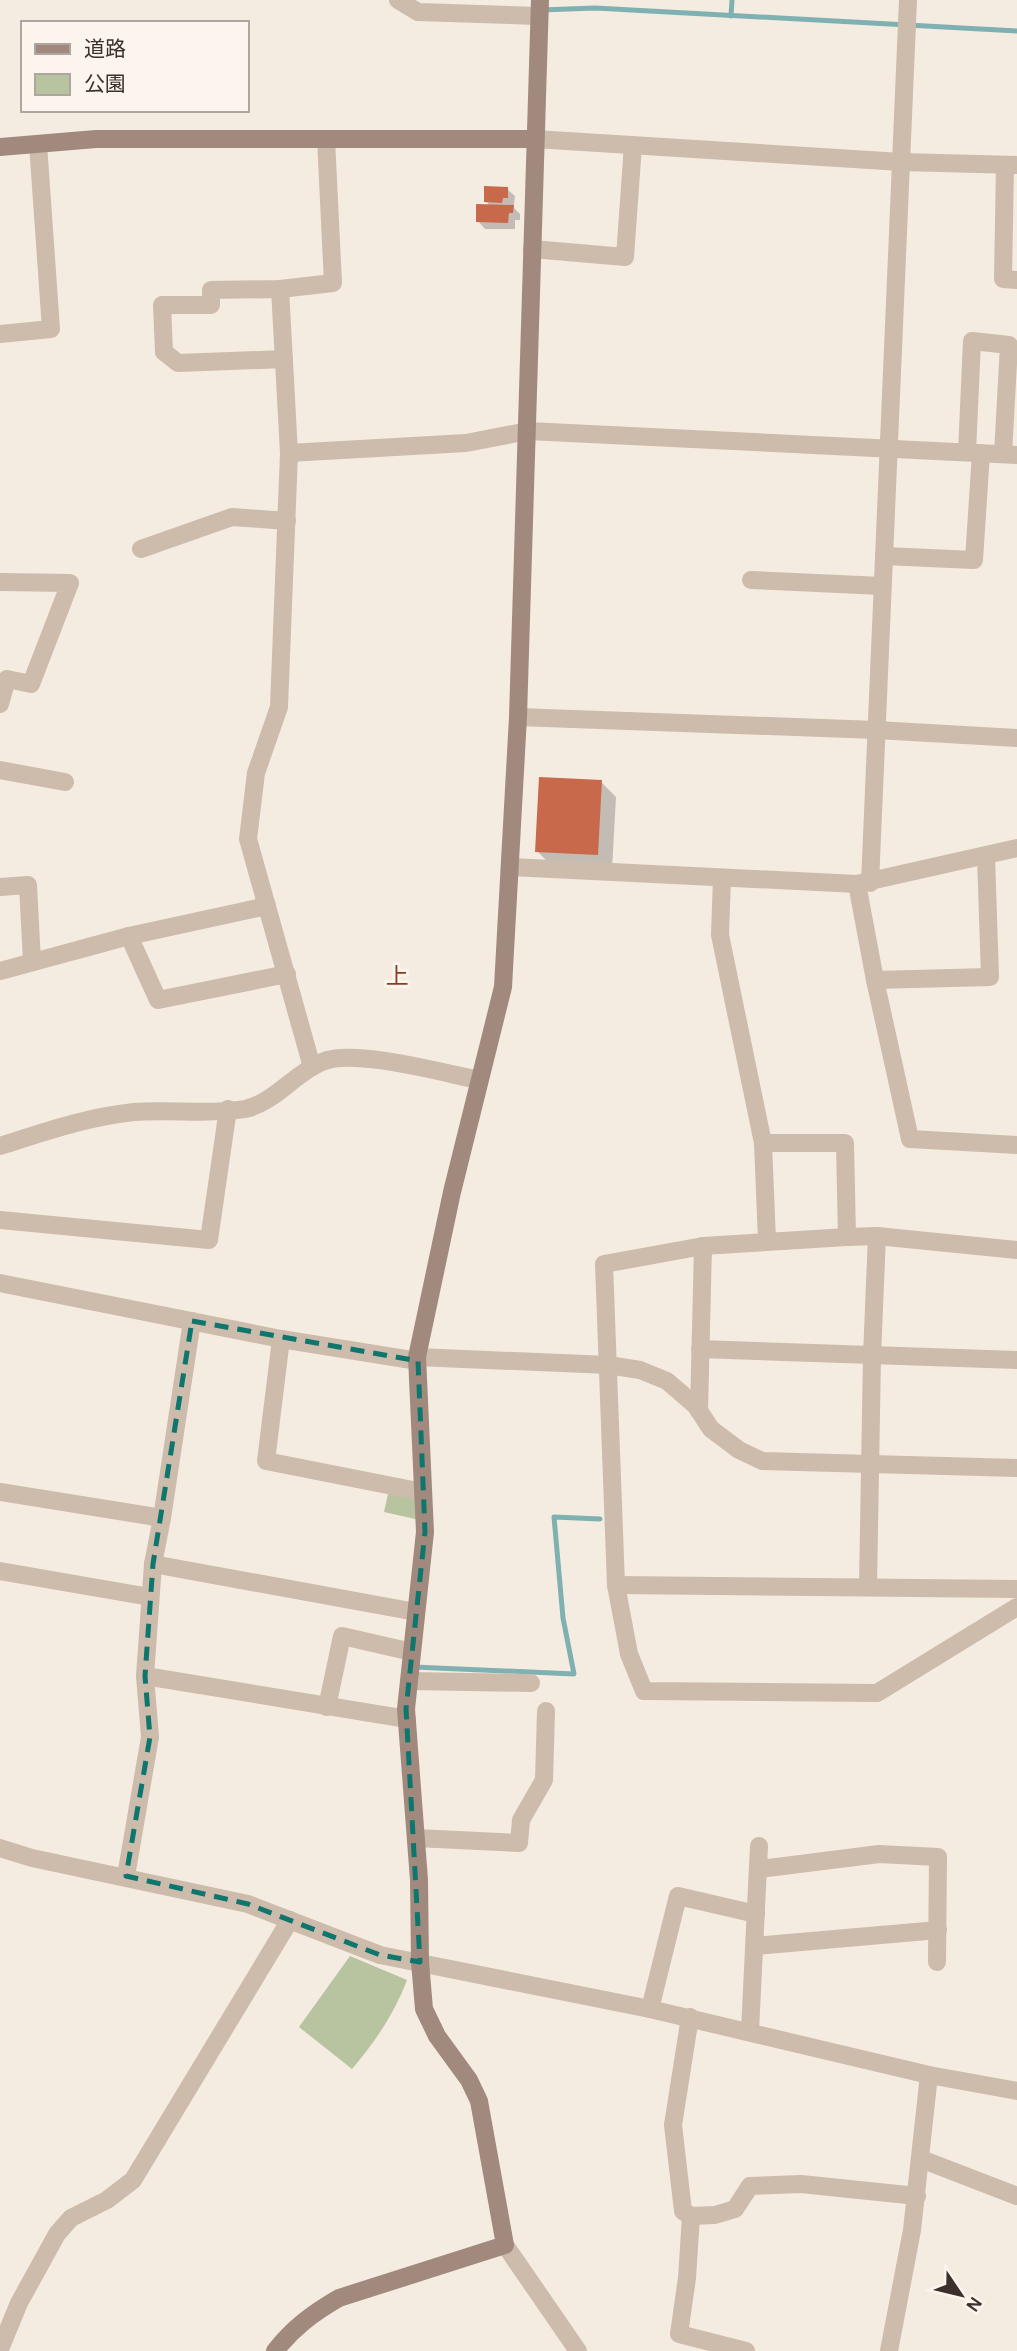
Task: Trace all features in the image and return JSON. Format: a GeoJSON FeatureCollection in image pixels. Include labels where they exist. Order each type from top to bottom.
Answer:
{"type":"FeatureCollection","features":[{"type":"Feature","properties":{"kind":"street"},"geometry":{"type":"LineString","coordinates":[[398,0],[418,12],[540,8],[518,718],[503,987],[479,1080],[417,1359],[425,1532],[407,1719],[419,1881],[420,1962],[424,2009],[437,2036],[470,2080],[479,2101],[505,2245],[578,2351]]}},
{"type":"Feature","properties":{"kind":"street"},"geometry":{"type":"LineString","coordinates":[[908,0],[876,730],[863,883],[875,980],[910,1139],[1017,1145]]}},
{"type":"Feature","properties":{"kind":"street"},"geometry":{"type":"LineString","coordinates":[[0,147],[96,139],[535,139],[901,162],[1011,165],[1003,278],[1017,279]]}},
{"type":"Feature","properties":{"kind":"street"},"geometry":{"type":"LineString","coordinates":[[284,359],[178,363],[164,352],[162,305],[211,305],[211,290],[280,289],[333,284],[326,139]]}},
{"type":"Feature","properties":{"kind":"street"},"geometry":{"type":"LineString","coordinates":[[0,334],[51,329],[38,144]]}},
{"type":"Feature","properties":{"kind":"street"},"geometry":{"type":"LineString","coordinates":[[532,249],[625,257],[633,145]]}},
{"type":"Feature","properties":{"kind":"street"},"geometry":{"type":"LineString","coordinates":[[280,289],[289,453],[279,707],[256,773],[248,839],[312,1067]]}},
{"type":"Feature","properties":{"kind":"street"},"geometry":{"type":"LineString","coordinates":[[289,453],[466,443],[528,431],[974,452],[1010,454],[1009,345],[972,341],[974,452],[974,560],[884,556]]}},
{"type":"Feature","properties":{"kind":"street"},"geometry":{"type":"LineString","coordinates":[[141,549],[232,517],[287,521]]}},
{"type":"Feature","properties":{"kind":"street"},"geometry":{"type":"LineString","coordinates":[[751,580],[882,586]]}},
{"type":"Feature","properties":{"kind":"street"},"geometry":{"type":"LineString","coordinates":[[0,582],[70,583],[31,684],[7,680],[0,704]]}},
{"type":"Feature","properties":{"kind":"street"},"geometry":{"type":"LineString","coordinates":[[518,718],[876,730],[1017,738]]}},
{"type":"Feature","properties":{"kind":"street"},"geometry":{"type":"LineString","coordinates":[[0,770],[65,782]]}},
{"type":"Feature","properties":{"kind":"street"},"geometry":{"type":"LineString","coordinates":[[511,867],[863,883],[1017,848]]}},
{"type":"Feature","properties":{"kind":"street"},"geometry":{"type":"LineString","coordinates":[[875,980],[990,977],[986,856]]}},
{"type":"Feature","properties":{"kind":"street"},"geometry":{"type":"LineString","coordinates":[[722,878],[720,934],[763,1143],[767,1241]]}},
{"type":"Feature","properties":{"kind":"street"},"geometry":{"type":"LineString","coordinates":[[0,887],[28,885],[32,962]]}},
{"type":"Feature","properties":{"kind":"street"},"geometry":{"type":"LineString","coordinates":[[0,971],[129,936],[267,906]]}},
{"type":"Feature","properties":{"kind":"street"},"geometry":{"type":"LineString","coordinates":[[129,936],[158,1000],[287,974]]}},
{"type":"Feature","properties":{"kind":"street"},"geometry":{"type":"LineString","coordinates":[[0,1146],[71,1123],[134,1112],[247,1108],[312,1067],[332,1058],[364,1059],[479,1080]]}},
{"type":"Feature","properties":{"kind":"street"},"geometry":{"type":"LineString","coordinates":[[0,1220],[209,1240],[228,1109]]}},
{"type":"Feature","properties":{"kind":"street"},"geometry":{"type":"LineString","coordinates":[[763,1143],[845,1143],[847,1237]]}},
{"type":"Feature","properties":{"kind":"street"},"geometry":{"type":"LineString","coordinates":[[868,1586],[869,1463],[877,1236]]}},
{"type":"Feature","properties":{"kind":"street"},"geometry":{"type":"LineString","coordinates":[[1017,1250],[877,1236],[847,1237],[703,1246],[604,1264],[616,1585],[629,1654],[644,1691],[877,1693],[1017,1607]]}},
{"type":"Feature","properties":{"kind":"street"},"geometry":{"type":"LineString","coordinates":[[699,1411],[703,1246]]}},
{"type":"Feature","properties":{"kind":"street"},"geometry":{"type":"LineString","coordinates":[[0,1283],[281,1339],[417,1359],[608,1364],[640,1370],[667,1381],[699,1411],[711,1429],[739,1450],[762,1461],[1017,1468]]}},
{"type":"Feature","properties":{"kind":"street"},"geometry":{"type":"LineString","coordinates":[[126,1876],[150,1737],[145,1676],[153,1564],[192,1321]]}},
{"type":"Feature","properties":{"kind":"street"},"geometry":{"type":"LineString","coordinates":[[281,1339],[266,1461],[423,1492]]}},
{"type":"Feature","properties":{"kind":"street"},"geometry":{"type":"LineString","coordinates":[[700,1349],[1017,1360]]}},
{"type":"Feature","properties":{"kind":"street"},"geometry":{"type":"LineString","coordinates":[[0,1492],[162,1517]]}},
{"type":"Feature","properties":{"kind":"street"},"geometry":{"type":"LineString","coordinates":[[153,1564],[416,1612]]}},
{"type":"Feature","properties":{"kind":"street"},"geometry":{"type":"LineString","coordinates":[[0,1571],[150,1597]]}},
{"type":"Feature","properties":{"kind":"street"},"geometry":{"type":"LineString","coordinates":[[616,1585],[1017,1589]]}},
{"type":"Feature","properties":{"kind":"street"},"geometry":{"type":"LineString","coordinates":[[327,1707],[342,1636],[412,1652]]}},
{"type":"Feature","properties":{"kind":"street"},"geometry":{"type":"LineString","coordinates":[[145,1676],[407,1719]]}},
{"type":"Feature","properties":{"kind":"street"},"geometry":{"type":"LineString","coordinates":[[409,1681],[531,1683]]}},
{"type":"Feature","properties":{"kind":"street"},"geometry":{"type":"LineString","coordinates":[[416,1838],[519,1843],[521,1820],[544,1780],[546,1711]]}},
{"type":"Feature","properties":{"kind":"street"},"geometry":{"type":"LineString","coordinates":[[750,2031],[759,1846]]}},
{"type":"Feature","properties":{"kind":"street"},"geometry":{"type":"LineString","coordinates":[[0,1848],[32,1858],[248,1904],[380,1955],[650,2009],[929,2075],[1017,2091]]}},
{"type":"Feature","properties":{"kind":"street"},"geometry":{"type":"LineString","coordinates":[[760,1868],[879,1854],[938,1857],[937,1962]]}},
{"type":"Feature","properties":{"kind":"street"},"geometry":{"type":"LineString","coordinates":[[650,2009],[678,1896],[756,1914]]}},
{"type":"Feature","properties":{"kind":"street"},"geometry":{"type":"LineString","coordinates":[[0,2349],[19,2303],[57,2234],[71,2218],[107,2200],[134,2180],[290,1920]]}},
{"type":"Feature","properties":{"kind":"street"},"geometry":{"type":"LineString","coordinates":[[755,1946],[938,1930]]}},
{"type":"Feature","properties":{"kind":"street"},"geometry":{"type":"LineString","coordinates":[[690,2018],[673,2125],[683,2210],[691,2216],[715,2215],[735,2209],[750,2186],[801,2184],[916,2196]]}},
{"type":"Feature","properties":{"kind":"street"},"geometry":{"type":"LineString","coordinates":[[889,2351],[903,2286],[921,2159],[929,2075]]}},
{"type":"Feature","properties":{"kind":"street"},"geometry":{"type":"LineString","coordinates":[[921,2159],[1017,2196]]}},
{"type":"Feature","properties":{"kind":"street"},"geometry":{"type":"LineString","coordinates":[[691,2216],[687,2278],[679,2334],[746,2351]]}},
{"type":"Feature","properties":{"kind":"street"},"geometry":{"type":"LineString","coordinates":[[275,2351],[289,2333],[316,2311],[339,2298],[505,2245]]}},
{"type":"Feature","properties":{"kind":"highlighted area"},"geometry":{"type":"Polygon","coordinates":[[[192,1321],[418,1361],[425,1532],[406,1709],[420,1962],[380,1955],[248,1904],[126,1876],[150,1737],[145,1676],[153,1564],[192,1321]]]}},
{"type":"Feature","properties":{"kind":"green space"},"geometry":{"type":"Polygon","coordinates":[[[390,1485],[423,1492],[424,1521],[384,1512],[390,1485]]]}},
{"type":"Feature","properties":{"kind":"green space"},"geometry":{"type":"Polygon","coordinates":[[[350,1956],[407,1980],[383,2027],[352,2069],[299,2027],[350,1956]]]}},
{"type":"Feature","properties":{"kind":"building"},"geometry":{"type":"Polygon","coordinates":[[[484,186],[508,187],[508,198],[503,198],[502,203],[484,202],[484,186]]]}},
{"type":"Feature","properties":{"kind":"building"},"geometry":{"type":"Polygon","coordinates":[[[476,204],[514,205],[513,213],[509,213],[508,223],[476,222],[476,204]]]}},
{"type":"Feature","properties":{"kind":"building"},"geometry":{"type":"Polygon","coordinates":[[[539,777],[602,780],[598,855],[535,852],[539,777]]]}},
{"type":"Feature","properties":{"kind":"waterway"},"geometry":{"type":"LineString","coordinates":[[731,16],[732,0]]}},
{"type":"Feature","properties":{"kind":"waterway"},"geometry":{"type":"LineString","coordinates":[[541,10],[595,8],[1017,31]]}},
{"type":"Feature","properties":{"kind":"waterway"},"geometry":{"type":"LineString","coordinates":[[414,1667],[574,1674],[563,1618],[554,1517],[600,1519]]}},
{"type":"Feature","properties":{"kind":"district","name":"上"},"geometry":{"type":"Point","coordinates":[397,976]}}]}
